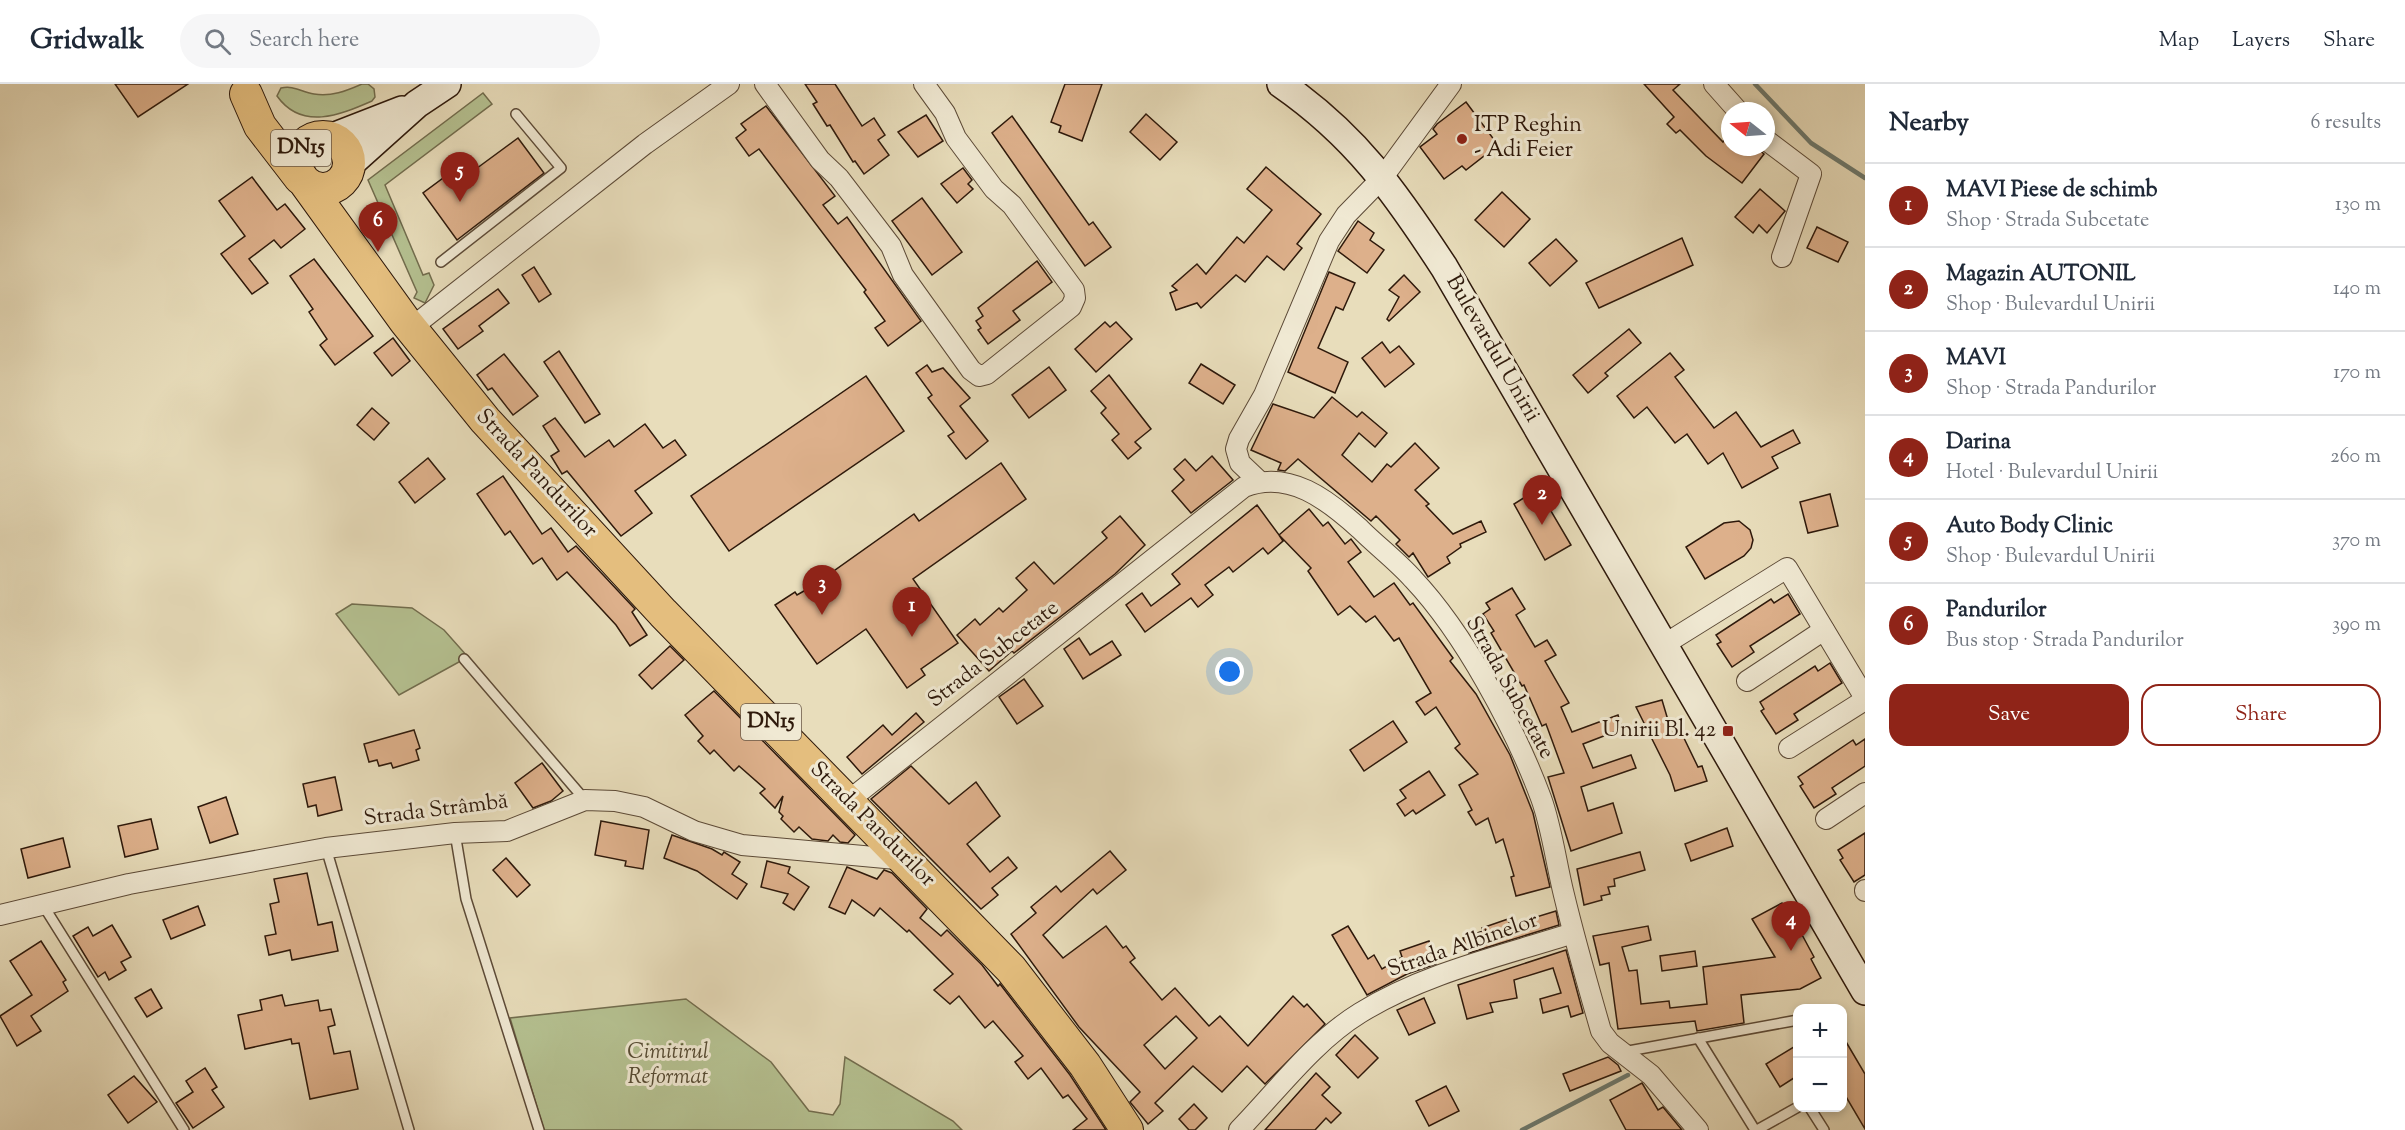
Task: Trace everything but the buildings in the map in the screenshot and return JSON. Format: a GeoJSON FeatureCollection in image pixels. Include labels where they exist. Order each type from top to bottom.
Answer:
{"type":"FeatureCollection","features":[{"type":"Feature","properties":{"kind":"highway","name":"Strada Pandurilor"},"geometry":{"type":"LineString","coordinates":[[242,89],[273,117],[322,138]]}},
{"type":"Feature","properties":{"kind":"highway","name":"Strada Pandurilor"},"geometry":{"type":"LineString","coordinates":[[242,89],[260,126],[408,325],[485,420],[663,613],[907,860],[1011,969],[1085,1065],[1127,1130]]}},
{"type":"Feature","properties":{"kind":"highway","name":"DN15"},"geometry":{"type":"LineString","coordinates":[[322,138],[345,148],[344,175],[323,190],[303,181],[296,163],[298,155],[307,142],[322,138]]}},
{"type":"Feature","properties":{"kind":"highway","name":"Strada Pandurilor"},"geometry":{"type":"LineString","coordinates":[[344,175],[363,243],[408,325]]}},
{"type":"Feature","properties":{"kind":"main road"},"geometry":{"type":"LineString","coordinates":[[344,175],[417,104],[447,84]]}},
{"type":"Feature","properties":{"kind":"main road","name":"Bulevardul Unirii"},"geometry":{"type":"LineString","coordinates":[[1281,84],[1342,131],[1383,177],[1444,267],[1865,990]]}},
{"type":"Feature","properties":{"kind":"main road"},"geometry":{"type":"LineString","coordinates":[[322,138],[417,104]]}},
{"type":"Feature","properties":{"kind":"street"},"geometry":{"type":"LineString","coordinates":[[408,325],[645,144],[729,84]]}},
{"type":"Feature","properties":{"kind":"street"},"geometry":{"type":"LineString","coordinates":[[765,84],[820,160],[839,178],[891,246],[903,275],[971,370],[979,376],[987,374],[1071,307],[1075,298],[1074,290],[1012,205],[994,189],[956,138],[945,113],[924,84]]}},
{"type":"Feature","properties":{"kind":"street"},"geometry":{"type":"LineString","coordinates":[[1259,481],[1240,463],[1236,449],[1239,439],[1264,395],[1329,241],[1346,215],[1383,177],[1451,84]]}},
{"type":"Feature","properties":{"kind":"street"},"geometry":{"type":"LineString","coordinates":[[1714,84],[1730,102]]}},
{"type":"Feature","properties":{"kind":"street"},"geometry":{"type":"LineString","coordinates":[[1775,148],[1811,174],[1782,257]]}},
{"type":"Feature","properties":{"kind":"street","name":"Strada Subcetate"},"geometry":{"type":"LineString","coordinates":[[848,801],[1244,487],[1259,481],[1274,479],[1299,486],[1349,519],[1414,579],[1460,639],[1506,723],[1541,799],[1573,933],[1601,1031],[1621,1052],[1651,1075],[1698,1130]]}},
{"type":"Feature","properties":{"kind":"street"},"geometry":{"type":"LineString","coordinates":[[1665,644],[1787,568],[1865,699],[1789,748]]}},
{"type":"Feature","properties":{"kind":"street"},"geometry":{"type":"LineString","coordinates":[[1747,681],[1824,630]]}},
{"type":"Feature","properties":{"kind":"street"},"geometry":{"type":"LineString","coordinates":[[1826,819],[1865,793]]}},
{"type":"Feature","properties":{"kind":"street","name":"Strada Strâmbă"},"geometry":{"type":"LineString","coordinates":[[0,915],[129,884],[326,848],[455,833],[507,831],[585,800],[615,801],[644,807],[694,831],[742,845],[907,860]]}},
{"type":"Feature","properties":{"kind":"street","name":"Strada Albinelor"},"geometry":{"type":"LineString","coordinates":[[1239,1130],[1321,1044],[1359,1014],[1408,986],[1573,933]]}},
{"type":"Feature","properties":{"kind":"lane"},"geometry":{"type":"LineString","coordinates":[[441,262],[561,168],[516,114]]}},
{"type":"Feature","properties":{"kind":"lane"},"geometry":{"type":"LineString","coordinates":[[464,659],[585,800]]}},
{"type":"Feature","properties":{"kind":"lane"},"geometry":{"type":"LineString","coordinates":[[455,833],[466,899],[539,1130]]}},
{"type":"Feature","properties":{"kind":"lane"},"geometry":{"type":"LineString","coordinates":[[326,848],[409,1130]]}},
{"type":"Feature","properties":{"kind":"lane"},"geometry":{"type":"LineString","coordinates":[[43,905],[184,1130]]}},
{"type":"Feature","properties":{"kind":"lane"},"geometry":{"type":"LineString","coordinates":[[1621,1052],[1793,1021]]}},
{"type":"Feature","properties":{"kind":"lane"},"geometry":{"type":"LineString","coordinates":[[1698,1038],[1756,1130],[1793,1109]]}},
{"type":"Feature","properties":{"kind":"lane"},"geometry":{"type":"LineString","coordinates":[[1813,1112],[1824,1130]]}},
{"type":"Feature","properties":{"kind":"green space"},"geometry":{"type":"Polygon","coordinates":[[[368,84],[374,89],[375,97],[372,101],[347,111],[322,117],[298,114],[287,107],[277,96],[281,88],[286,87],[326,95],[368,84]]]}},
{"type":"Feature","properties":{"kind":"green space"},"geometry":{"type":"Polygon","coordinates":[[[483,93],[492,104],[385,185],[423,275],[429,273],[434,285],[425,303],[414,298],[417,292],[368,180],[483,93]]]}},
{"type":"Feature","properties":{"kind":"green space"},"geometry":{"type":"Polygon","coordinates":[[[352,604],[412,608],[444,630],[468,657],[399,695],[336,614],[352,604]]]}},
{"type":"Feature","properties":{"kind":"green space","name":"Cimitirul Reformat"},"geometry":{"type":"Polygon","coordinates":[[[686,999],[771,1062],[809,1111],[833,1115],[840,1104],[845,1057],[953,1121],[962,1130],[544,1130],[510,1018],[686,999]]]}},
{"type":"Feature","properties":{"kind":"waterway"},"geometry":{"type":"LineString","coordinates":[[1755,84],[1811,143],[1865,178]]}},
{"type":"Feature","properties":{"kind":"waterway"},"geometry":{"type":"LineString","coordinates":[[1522,1130],[1628,1075]]}},
{"type":"Feature","properties":{"kind":"place","name":"ITP Reghin - Adi Feier"},"geometry":{"type":"Point","coordinates":[1462,139]}},
{"type":"Feature","properties":{"kind":"place","name":"Auto Body Clinic"},"geometry":{"type":"Point","coordinates":[460,202]}},
{"type":"Feature","properties":{"kind":"place","name":"Pandurilor"},"geometry":{"type":"Point","coordinates":[378,252]}},
{"type":"Feature","properties":{"kind":"place","name":"Magazin AUTONIL"},"geometry":{"type":"Point","coordinates":[1542,525]}},
{"type":"Feature","properties":{"kind":"place","name":"MAVI"},"geometry":{"type":"Point","coordinates":[822,615]}},
{"type":"Feature","properties":{"kind":"place","name":"MAVI Piese de schimb"},"geometry":{"type":"Point","coordinates":[912,637]}},
{"type":"Feature","properties":{"kind":"place","name":"Unirii Bl. 42"},"geometry":{"type":"Point","coordinates":[1728,731]}},
{"type":"Feature","properties":{"kind":"place","name":"Darina"},"geometry":{"type":"Point","coordinates":[1791,951]}}]}
